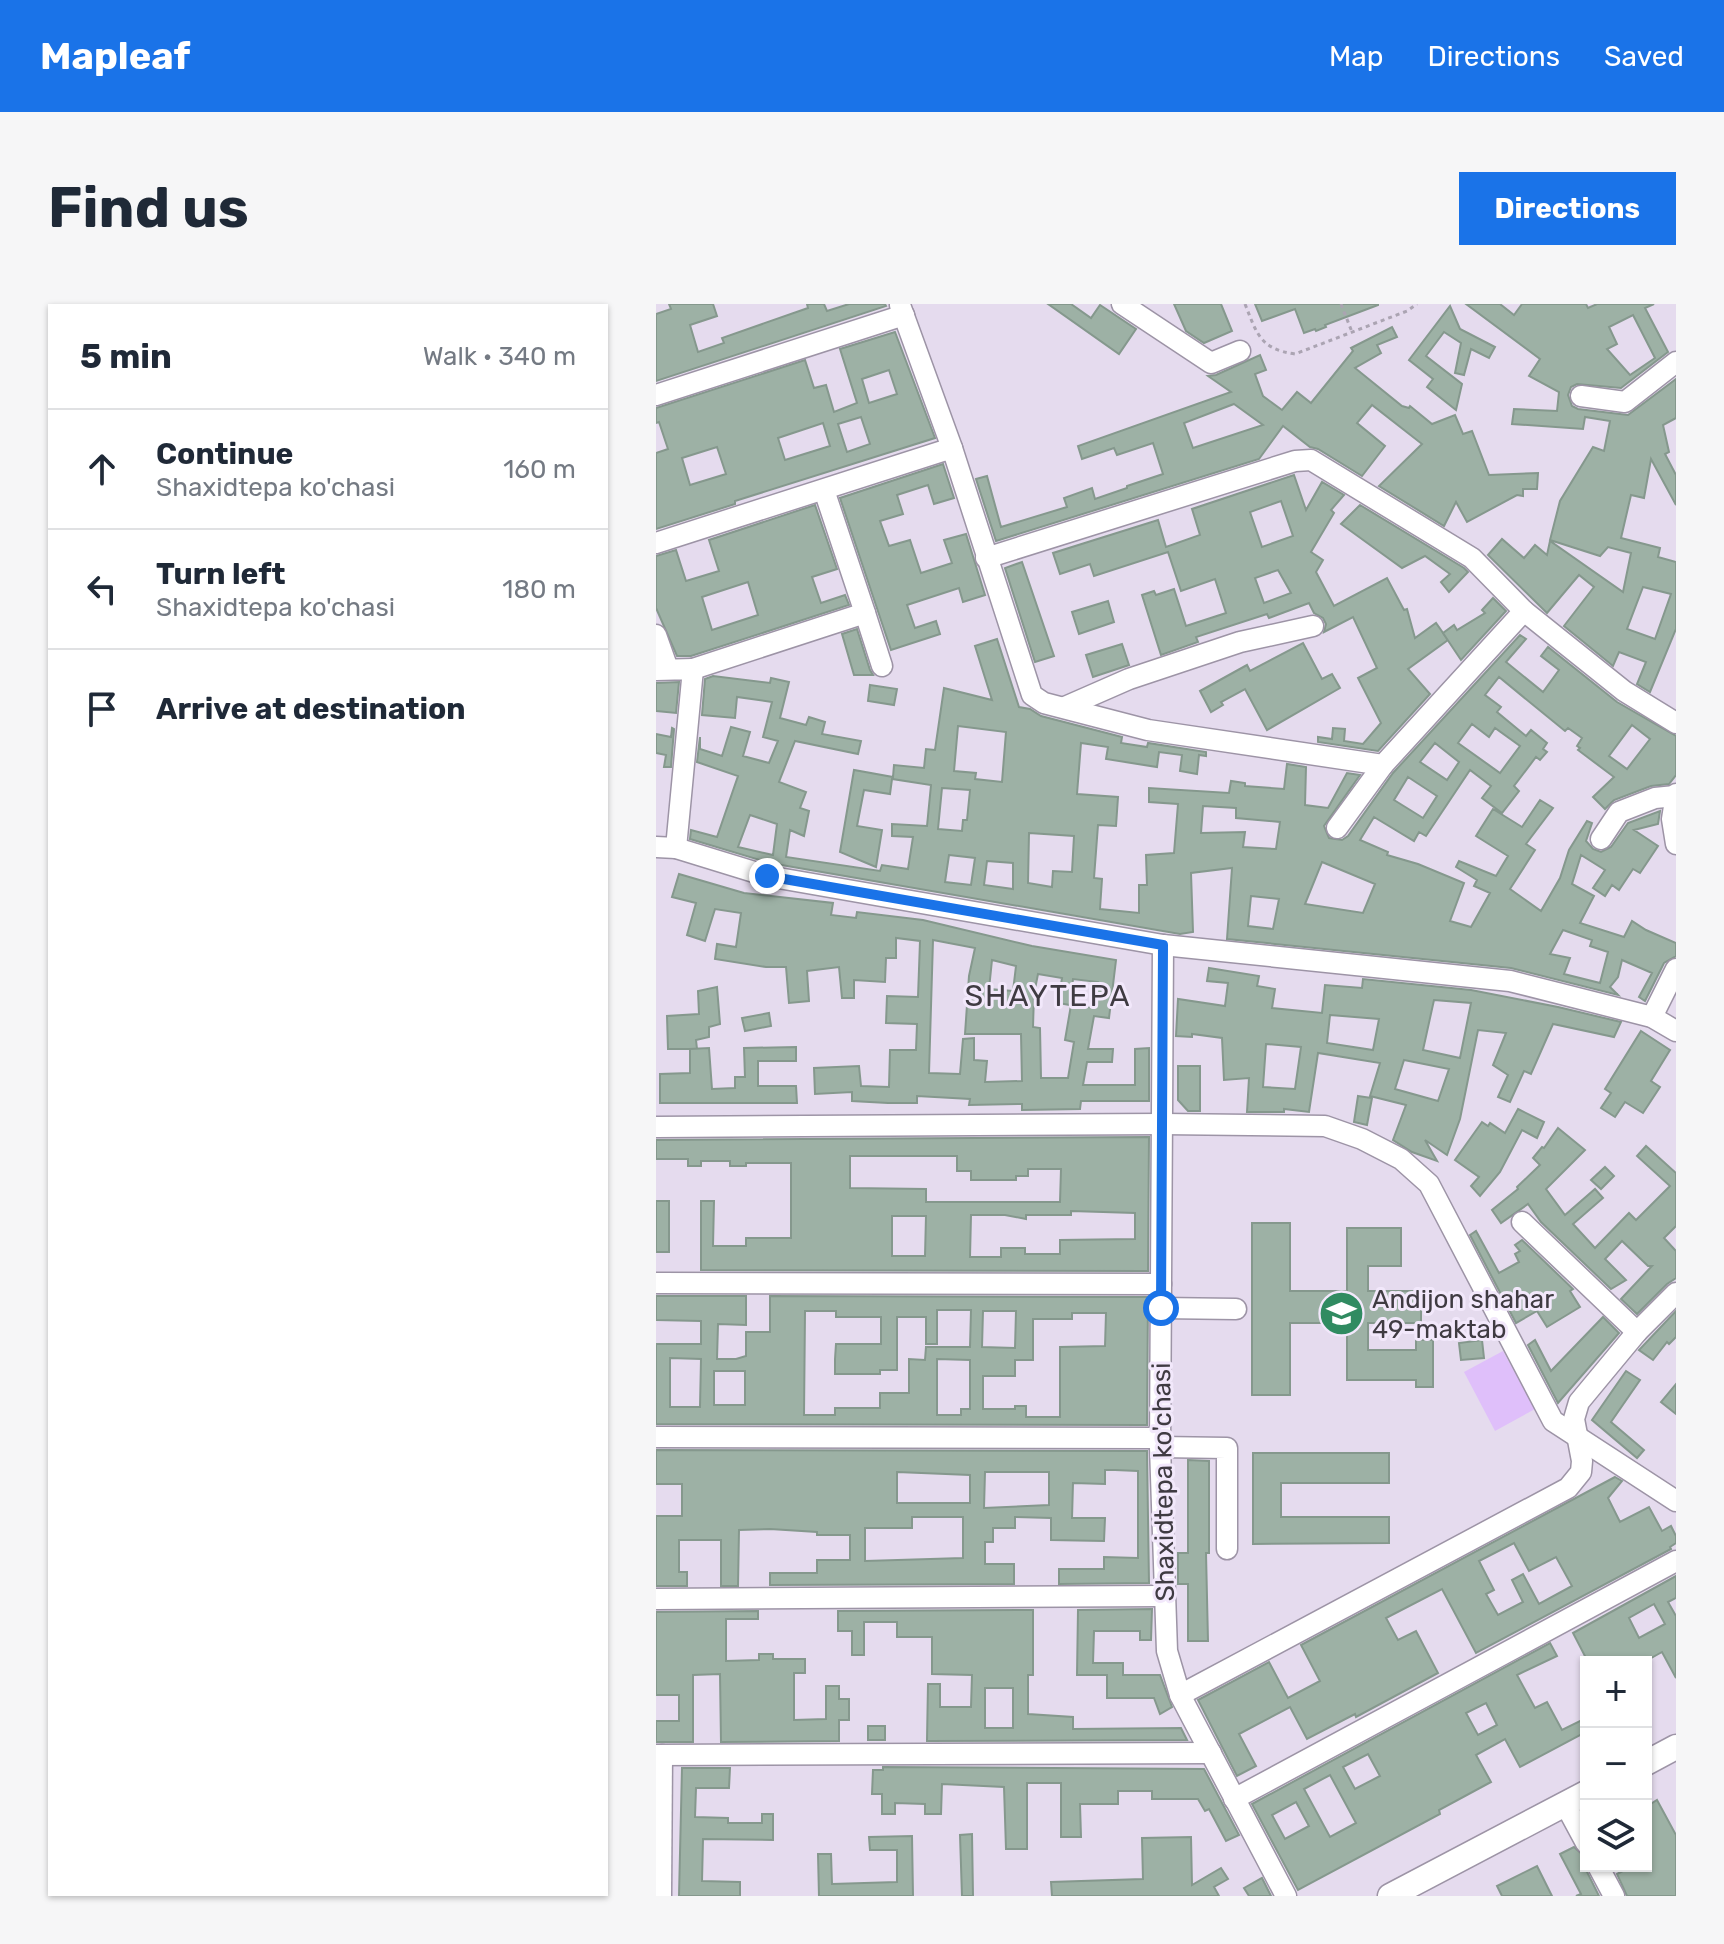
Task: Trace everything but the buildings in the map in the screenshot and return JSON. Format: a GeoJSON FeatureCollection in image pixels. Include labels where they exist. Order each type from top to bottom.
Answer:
{"type":"FeatureCollection","features":[{"type":"Feature","properties":{"kind":"main road"},"geometry":{"type":"LineString","coordinates":[[1652,1760],[1676,1747]]}},
{"type":"Feature","properties":{"kind":"main road"},"geometry":{"type":"LineString","coordinates":[[1390,1896],[1576,1799]]}},
{"type":"Feature","properties":{"kind":"street"},"geometry":{"type":"LineString","coordinates":[[1122,304],[1211,363],[1240,351]]}},
{"type":"Feature","properties":{"kind":"street"},"geometry":{"type":"LineString","coordinates":[[656,395],[902,309],[952,448],[1032,695],[1044,703],[1148,730],[1383,765]]}},
{"type":"Feature","properties":{"kind":"street"},"geometry":{"type":"LineString","coordinates":[[1581,396],[1625,402],[1676,362]]}},
{"type":"Feature","properties":{"kind":"street"},"geometry":{"type":"LineString","coordinates":[[656,543],[952,448]]}},
{"type":"Feature","properties":{"kind":"street"},"geometry":{"type":"LineString","coordinates":[[986,558],[1295,461],[1311,460],[1472,558],[1524,611],[1624,691],[1676,723]]}},
{"type":"Feature","properties":{"kind":"street"},"geometry":{"type":"LineString","coordinates":[[824,490],[882,666]]}},
{"type":"Feature","properties":{"kind":"street"},"geometry":{"type":"LineString","coordinates":[[1337,828],[1383,765],[1524,611]]}},
{"type":"Feature","properties":{"kind":"street"},"geometry":{"type":"LineString","coordinates":[[656,635],[662,670],[693,669],[865,613]]}},
{"type":"Feature","properties":{"kind":"street"},"geometry":{"type":"LineString","coordinates":[[1065,707],[1129,679],[1240,642],[1313,626]]}},
{"type":"Feature","properties":{"kind":"street"},"geometry":{"type":"LineString","coordinates":[[693,669],[666,848],[767,876],[1163,945],[1510,981],[1652,1017],[1676,1031]]}},
{"type":"Feature","properties":{"kind":"street"},"geometry":{"type":"LineString","coordinates":[[1601,839],[1619,812],[1655,798],[1675,795],[1672,819],[1676,844]]}},
{"type":"Feature","properties":{"kind":"street","name":"Shaxidtepa ko'chasi"},"geometry":{"type":"LineString","coordinates":[[1163,945],[1160,1442],[1167,1651],[1180,1695],[1286,1896]]}},
{"type":"Feature","properties":{"kind":"street"},"geometry":{"type":"LineString","coordinates":[[1652,1017],[1676,969]]}},
{"type":"Feature","properties":{"kind":"street"},"geometry":{"type":"LineString","coordinates":[[656,1127],[1325,1126],[1362,1139],[1401,1159],[1429,1184],[1553,1421],[1676,1501]]}},
{"type":"Feature","properties":{"kind":"street"},"geometry":{"type":"LineString","coordinates":[[1522,1222],[1637,1332]]}},
{"type":"Feature","properties":{"kind":"street"},"geometry":{"type":"LineString","coordinates":[[656,1283],[1161,1284]]}},
{"type":"Feature","properties":{"kind":"street"},"geometry":{"type":"LineString","coordinates":[[1180,1695],[1568,1488],[1581,1472],[1582,1461],[1574,1419],[1579,1402],[1637,1332],[1676,1293]]}},
{"type":"Feature","properties":{"kind":"street"},"geometry":{"type":"LineString","coordinates":[[1161,1308],[1236,1309]]}},
{"type":"Feature","properties":{"kind":"street"},"geometry":{"type":"LineString","coordinates":[[656,1437],[1160,1442],[1227,1448],[1227,1549]]}},
{"type":"Feature","properties":{"kind":"street"},"geometry":{"type":"LineString","coordinates":[[1234,1799],[1676,1561]]}},
{"type":"Feature","properties":{"kind":"street"},"geometry":{"type":"LineString","coordinates":[[656,1599],[1163,1596]]}},
{"type":"Feature","properties":{"kind":"street"},"geometry":{"type":"LineString","coordinates":[[661,1896],[659,1755],[1211,1753]]}},
{"type":"Feature","properties":{"kind":"street"},"geometry":{"type":"LineString","coordinates":[[1601,1872],[1614,1896]]}},
{"type":"Feature","properties":{"kind":"path"},"geometry":{"type":"LineString","coordinates":[[1245,304],[1256,333],[1266,345],[1295,354],[1407,311],[1417,304]]}},
{"type":"Feature","properties":{"kind":"path"},"geometry":{"type":"LineString","coordinates":[[1341,304],[1352,332]]}},
{"type":"Feature","properties":{"kind":"shaded area"},"geometry":{"type":"Polygon","coordinates":[[[1503,1351],[1535,1409],[1495,1431],[1464,1372],[1503,1351]]]}},
{"type":"Feature","properties":{"kind":"place","name":"Andijon shahar 49-maktab"},"geometry":{"type":"Point","coordinates":[1341,1314]}},
{"type":"Feature","properties":{"kind":"district","name":"SHAYTEPA"},"geometry":{"type":"Point","coordinates":[1048,996]}},
{"type":"Feature","properties":{"kind":"route"},"geometry":{"type":"LineString","coordinates":[[767,876],[1163,945],[1161,1308]]}}]}
